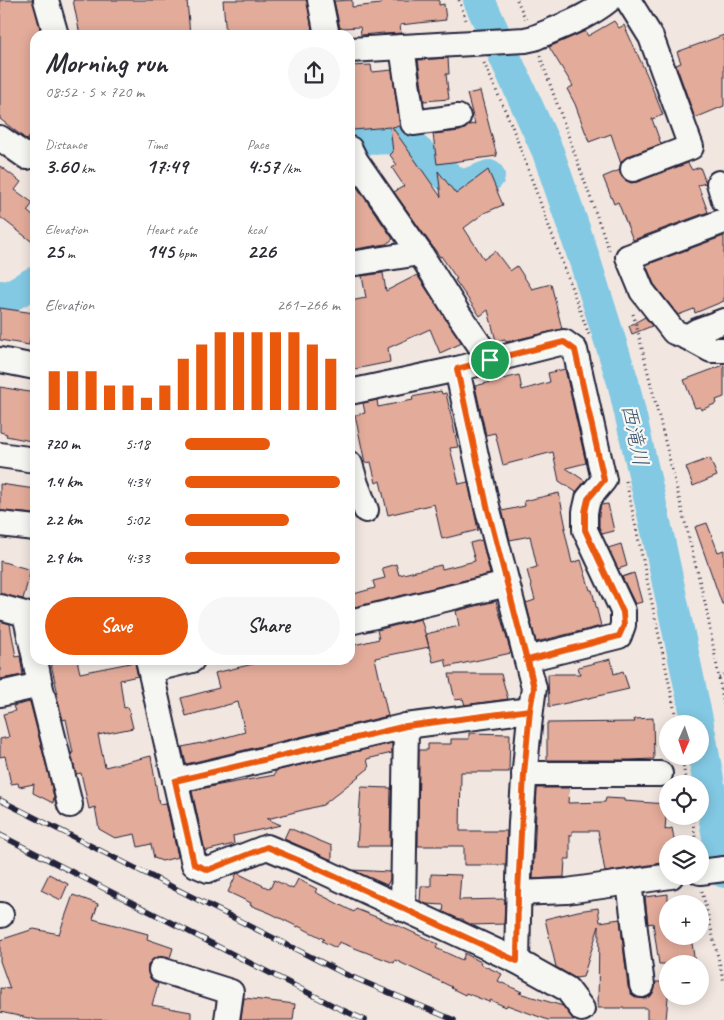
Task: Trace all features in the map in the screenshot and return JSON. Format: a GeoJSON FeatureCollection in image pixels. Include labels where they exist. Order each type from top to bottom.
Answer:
{"type":"FeatureCollection","features":[{"type":"Feature","properties":{"kind":"street"},"geometry":{"type":"LineString","coordinates":[[46,0],[55,30]]}},
{"type":"Feature","properties":{"kind":"street"},"geometry":{"type":"LineString","coordinates":[[320,0],[326,30]]}},
{"type":"Feature","properties":{"kind":"street"},"geometry":{"type":"LineString","coordinates":[[355,50],[530,39],[583,18],[609,0]]}},
{"type":"Feature","properties":{"kind":"street"},"geometry":{"type":"LineString","coordinates":[[628,0],[651,36],[691,147],[633,169]]}},
{"type":"Feature","properties":{"kind":"street"},"geometry":{"type":"LineString","coordinates":[[402,47],[413,123],[458,117]]}},
{"type":"Feature","properties":{"kind":"street"},"geometry":{"type":"LineString","coordinates":[[0,138],[27,157]]}},
{"type":"Feature","properties":{"kind":"street"},"geometry":{"type":"LineString","coordinates":[[355,159],[490,360]]}},
{"type":"Feature","properties":{"kind":"street"},"geometry":{"type":"LineString","coordinates":[[724,221],[628,257],[642,291],[674,332],[711,350],[724,350]]}},
{"type":"Feature","properties":{"kind":"street"},"geometry":{"type":"LineString","coordinates":[[355,263],[420,254]]}},
{"type":"Feature","properties":{"kind":"street"},"geometry":{"type":"LineString","coordinates":[[687,337],[697,331],[724,321]]}},
{"type":"Feature","properties":{"kind":"street"},"geometry":{"type":"LineString","coordinates":[[355,391],[457,369],[564,342],[575,350],[604,480],[588,499],[585,512],[585,530],[623,612],[624,625],[619,636],[528,660]]}},
{"type":"Feature","properties":{"kind":"street"},"geometry":{"type":"LineString","coordinates":[[0,360],[30,366]]}},
{"type":"Feature","properties":{"kind":"street"},"geometry":{"type":"LineString","coordinates":[[457,369],[487,506],[534,688],[524,774],[518,893],[517,961]]}},
{"type":"Feature","properties":{"kind":"street"},"geometry":{"type":"LineString","coordinates":[[0,455],[30,459]]}},
{"type":"Feature","properties":{"kind":"street"},"geometry":{"type":"LineString","coordinates":[[355,484],[366,510]]}},
{"type":"Feature","properties":{"kind":"street"},"geometry":{"type":"LineString","coordinates":[[0,524],[30,527]]}},
{"type":"Feature","properties":{"kind":"street"},"geometry":{"type":"LineString","coordinates":[[355,621],[507,584]]}},
{"type":"Feature","properties":{"kind":"street"},"geometry":{"type":"LineString","coordinates":[[0,607],[25,614],[30,634]]}},
{"type":"Feature","properties":{"kind":"street"},"geometry":{"type":"LineString","coordinates":[[37,665],[70,805]]}},
{"type":"Feature","properties":{"kind":"street"},"geometry":{"type":"LineString","coordinates":[[150,665],[194,864],[208,870],[267,847],[517,961],[567,989],[582,1010]]}},
{"type":"Feature","properties":{"kind":"street"},"geometry":{"type":"LineString","coordinates":[[0,694],[40,685]]}},
{"type":"Feature","properties":{"kind":"street"},"geometry":{"type":"LineString","coordinates":[[175,781],[406,726],[530,710]]}},
{"type":"Feature","properties":{"kind":"street"},"geometry":{"type":"LineString","coordinates":[[403,909],[406,726]]}},
{"type":"Feature","properties":{"kind":"street"},"geometry":{"type":"LineString","coordinates":[[524,774],[660,774]]}},
{"type":"Feature","properties":{"kind":"street"},"geometry":{"type":"LineString","coordinates":[[518,893],[567,890],[659,878]]}},
{"type":"Feature","properties":{"kind":"street"},"geometry":{"type":"LineString","coordinates":[[629,883],[642,985]]}},
{"type":"Feature","properties":{"kind":"street"},"geometry":{"type":"LineString","coordinates":[[162,970],[231,992],[227,1020]]}},
{"type":"Feature","properties":{"kind":"path"},"geometry":{"type":"LineString","coordinates":[[530,39],[614,263],[628,257]]}},
{"type":"Feature","properties":{"kind":"path"},"geometry":{"type":"LineString","coordinates":[[630,306],[706,607],[724,704]]}},
{"type":"Feature","properties":{"kind":"path"},"geometry":{"type":"LineString","coordinates":[[719,678],[724,675]]}},
{"type":"Feature","properties":{"kind":"path"},"geometry":{"type":"LineString","coordinates":[[709,885],[724,982]]}},
{"type":"Feature","properties":{"kind":"building"},"geometry":{"type":"Polygon","coordinates":[[[0,0],[33,0],[40,30],[30,30],[30,136],[27,140],[0,119],[0,0]]]}},
{"type":"Feature","properties":{"kind":"building"},"geometry":{"type":"Polygon","coordinates":[[[73,0],[187,0],[190,30],[79,30],[73,0]]]}},
{"type":"Feature","properties":{"kind":"building"},"geometry":{"type":"Polygon","coordinates":[[[223,0],[307,0],[312,30],[226,30],[223,0]]]}},
{"type":"Feature","properties":{"kind":"building"},"geometry":{"type":"Polygon","coordinates":[[[352,0],[352,7],[381,4],[380,0],[439,0],[439,5],[444,4],[446,20],[400,25],[401,33],[361,35],[360,27],[340,28],[334,1],[352,0]]]}},
{"type":"Feature","properties":{"kind":"building"},"geometry":{"type":"Polygon","coordinates":[[[614,21],[619,28],[624,25],[663,115],[652,119],[661,144],[628,156],[621,164],[611,134],[589,142],[575,104],[567,89],[573,86],[549,47],[585,31],[588,36],[614,21]]]}},
{"type":"Feature","properties":{"kind":"building"},"geometry":{"type":"Polygon","coordinates":[[[724,35],[724,106],[695,118],[676,65],[681,63],[677,52],[724,35]]]}},
{"type":"Feature","properties":{"kind":"building"},"geometry":{"type":"Polygon","coordinates":[[[448,58],[449,74],[446,74],[449,99],[424,101],[418,60],[448,58]]]}},
{"type":"Feature","properties":{"kind":"building"},"geometry":{"type":"Polygon","coordinates":[[[371,65],[372,72],[392,70],[400,126],[392,127],[441,197],[438,171],[456,194],[488,170],[503,205],[484,213],[464,228],[484,259],[495,251],[510,271],[517,266],[532,289],[551,284],[562,329],[506,342],[505,339],[496,341],[488,310],[480,316],[455,280],[457,279],[394,192],[404,186],[392,168],[397,165],[390,155],[393,152],[390,127],[355,130],[355,66],[371,65]]]}},
{"type":"Feature","properties":{"kind":"building"},"geometry":{"type":"Polygon","coordinates":[[[480,91],[497,156],[437,164],[433,134],[460,131],[469,125],[475,124],[467,94],[480,91]]]}},
{"type":"Feature","properties":{"kind":"building"},"geometry":{"type":"Polygon","coordinates":[[[688,163],[692,170],[700,167],[706,183],[698,185],[708,212],[633,240],[618,202],[614,204],[603,177],[620,170],[620,174],[625,180],[631,183],[688,163]]]}},
{"type":"Feature","properties":{"kind":"building"},"geometry":{"type":"Polygon","coordinates":[[[0,166],[21,182],[15,190],[30,201],[30,207],[27,211],[30,214],[30,240],[0,217],[0,166]]]}},
{"type":"Feature","properties":{"kind":"building"},"geometry":{"type":"Polygon","coordinates":[[[355,184],[393,239],[386,244],[355,249],[355,184]]]}},
{"type":"Feature","properties":{"kind":"building"},"geometry":{"type":"Polygon","coordinates":[[[724,236],[724,301],[695,313],[694,309],[678,315],[654,284],[646,265],[724,236]]]}},
{"type":"Feature","properties":{"kind":"building"},"geometry":{"type":"Polygon","coordinates":[[[383,273],[386,291],[417,275],[462,343],[440,353],[430,329],[388,348],[390,362],[355,369],[355,300],[366,298],[362,276],[383,273]]]}},
{"type":"Feature","properties":{"kind":"building"},"geometry":{"type":"Polygon","coordinates":[[[0,308],[30,312],[29,345],[0,340],[0,308]]]}},
{"type":"Feature","properties":{"kind":"building"},"geometry":{"type":"Polygon","coordinates":[[[645,317],[652,326],[632,334],[629,326],[645,317]]]}},
{"type":"Feature","properties":{"kind":"building"},"geometry":{"type":"Polygon","coordinates":[[[724,365],[724,397],[716,400],[717,403],[701,410],[700,407],[695,408],[684,380],[724,365]]]}},
{"type":"Feature","properties":{"kind":"building"},"geometry":{"type":"Polygon","coordinates":[[[565,369],[586,463],[566,468],[585,481],[576,492],[559,481],[553,452],[503,465],[495,433],[486,435],[475,386],[519,375],[522,390],[550,382],[548,373],[565,369]]]}},
{"type":"Feature","properties":{"kind":"building"},"geometry":{"type":"Polygon","coordinates":[[[0,387],[30,392],[30,441],[6,436],[7,434],[0,432],[0,387]]]}},
{"type":"Feature","properties":{"kind":"building"},"geometry":{"type":"Polygon","coordinates":[[[441,391],[442,394],[446,393],[458,447],[450,448],[459,484],[468,482],[478,530],[442,539],[434,504],[388,515],[380,481],[376,483],[371,462],[365,463],[355,415],[365,413],[363,403],[377,400],[378,407],[413,400],[412,397],[441,391]]]}},
{"type":"Feature","properties":{"kind":"building"},"geometry":{"type":"Polygon","coordinates":[[[710,458],[717,476],[693,486],[686,467],[710,458]]]}},
{"type":"Feature","properties":{"kind":"building"},"geometry":{"type":"Polygon","coordinates":[[[0,484],[30,488],[30,514],[0,511],[0,484]]]}},
{"type":"Feature","properties":{"kind":"building"},"geometry":{"type":"Polygon","coordinates":[[[559,493],[572,563],[581,560],[590,590],[592,590],[601,626],[536,642],[526,603],[535,600],[527,570],[537,567],[530,536],[510,540],[502,511],[525,506],[524,501],[559,493]]]}},
{"type":"Feature","properties":{"kind":"building"},"geometry":{"type":"Polygon","coordinates":[[[608,504],[614,531],[602,534],[599,527],[599,514],[601,505],[608,504]]]}},
{"type":"Feature","properties":{"kind":"building"},"geometry":{"type":"Polygon","coordinates":[[[707,523],[718,552],[724,550],[724,604],[722,604],[695,527],[707,523]]]}},
{"type":"Feature","properties":{"kind":"building"},"geometry":{"type":"Polygon","coordinates":[[[482,540],[490,574],[355,607],[355,594],[375,588],[373,581],[385,578],[382,568],[396,564],[399,575],[441,565],[442,569],[475,561],[470,543],[482,540]]]}},
{"type":"Feature","properties":{"kind":"building"},"geometry":{"type":"Polygon","coordinates":[[[621,544],[627,566],[618,569],[608,548],[621,544]]]}},
{"type":"Feature","properties":{"kind":"building"},"geometry":{"type":"Polygon","coordinates":[[[0,561],[30,570],[23,599],[0,594],[0,561]]]}},
{"type":"Feature","properties":{"kind":"building"},"geometry":{"type":"Polygon","coordinates":[[[634,573],[642,602],[635,604],[622,577],[634,573]]]}},
{"type":"Feature","properties":{"kind":"building"},"geometry":{"type":"Polygon","coordinates":[[[496,601],[511,653],[447,667],[445,659],[433,662],[426,634],[459,626],[456,611],[496,601]]]}},
{"type":"Feature","properties":{"kind":"building"},"geometry":{"type":"Polygon","coordinates":[[[421,619],[429,647],[375,658],[388,716],[186,764],[182,747],[245,732],[238,702],[186,716],[181,698],[219,688],[215,673],[249,665],[355,665],[355,645],[379,639],[377,630],[421,619]]]}},
{"type":"Feature","properties":{"kind":"building"},"geometry":{"type":"Polygon","coordinates":[[[0,621],[10,624],[16,657],[20,656],[23,675],[0,679],[0,621]]]}},
{"type":"Feature","properties":{"kind":"building"},"geometry":{"type":"Polygon","coordinates":[[[611,659],[614,674],[623,671],[629,689],[549,707],[548,674],[580,674],[578,667],[611,659]]]}},
{"type":"Feature","properties":{"kind":"building"},"geometry":{"type":"Polygon","coordinates":[[[51,665],[78,665],[80,673],[120,665],[136,665],[138,676],[120,680],[124,708],[128,707],[133,728],[98,735],[105,767],[151,756],[159,804],[166,803],[178,857],[162,861],[154,858],[151,844],[138,847],[135,834],[115,838],[99,829],[95,807],[89,809],[81,773],[76,774],[66,719],[63,720],[56,694],[58,694],[51,665]]]}},
{"type":"Feature","properties":{"kind":"building"},"geometry":{"type":"Polygon","coordinates":[[[449,674],[501,674],[508,699],[465,705],[463,699],[455,700],[449,674]]]}},
{"type":"Feature","properties":{"kind":"building"},"geometry":{"type":"Polygon","coordinates":[[[30,702],[54,796],[53,803],[33,793],[34,784],[19,787],[18,783],[11,784],[5,756],[0,757],[0,739],[9,737],[3,714],[15,711],[13,706],[30,702]]]}},
{"type":"Feature","properties":{"kind":"building"},"geometry":{"type":"Polygon","coordinates":[[[653,718],[654,759],[547,760],[547,723],[635,722],[634,719],[653,718]]]}},
{"type":"Feature","properties":{"kind":"building"},"geometry":{"type":"Polygon","coordinates":[[[469,733],[510,734],[509,772],[461,772],[460,831],[507,831],[506,865],[464,865],[464,846],[418,846],[419,750],[428,750],[428,744],[451,744],[451,739],[469,739],[469,733]]]}},
{"type":"Feature","properties":{"kind":"building"},"geometry":{"type":"Polygon","coordinates":[[[392,743],[392,753],[367,759],[369,768],[323,805],[267,819],[281,825],[233,836],[234,844],[205,851],[192,791],[275,775],[275,771],[392,743]]]}},
{"type":"Feature","properties":{"kind":"building"},"geometry":{"type":"Polygon","coordinates":[[[361,787],[391,788],[390,846],[357,846],[361,787]]]}},
{"type":"Feature","properties":{"kind":"building"},"geometry":{"type":"Polygon","coordinates":[[[537,788],[569,788],[568,803],[605,802],[606,798],[659,803],[659,825],[665,825],[665,830],[672,828],[673,835],[659,835],[659,863],[605,872],[598,831],[572,831],[572,835],[570,835],[570,859],[565,859],[564,877],[533,879],[537,788]]]}},
{"type":"Feature","properties":{"kind":"building"},"geometry":{"type":"Polygon","coordinates":[[[289,828],[332,846],[332,860],[284,839],[289,828]]]}},
{"type":"Feature","properties":{"kind":"building"},"geometry":{"type":"Polygon","coordinates":[[[352,870],[390,872],[390,879],[387,885],[352,870]]]}},
{"type":"Feature","properties":{"kind":"building"},"geometry":{"type":"Polygon","coordinates":[[[237,873],[270,889],[274,880],[293,889],[298,879],[317,889],[315,892],[354,912],[356,909],[399,926],[438,944],[436,948],[462,960],[464,953],[481,962],[480,964],[502,974],[498,981],[522,992],[519,993],[563,1006],[574,1020],[548,1020],[507,1005],[506,1007],[466,993],[465,995],[395,960],[394,963],[339,942],[336,948],[322,941],[324,939],[250,905],[251,903],[228,892],[237,873]]]}},
{"type":"Feature","properties":{"kind":"building"},"geometry":{"type":"Polygon","coordinates":[[[49,874],[68,884],[61,900],[41,890],[49,874]]]}},
{"type":"Feature","properties":{"kind":"building"},"geometry":{"type":"Polygon","coordinates":[[[431,874],[461,875],[459,900],[505,899],[504,924],[472,925],[463,919],[443,912],[444,905],[426,904],[420,901],[421,886],[431,886],[431,874]]]}},
{"type":"Feature","properties":{"kind":"building"},"geometry":{"type":"Polygon","coordinates":[[[73,895],[98,904],[93,919],[148,934],[147,939],[173,948],[170,958],[158,957],[148,965],[151,979],[158,984],[152,1005],[191,1012],[191,1020],[38,1020],[0,1012],[0,988],[10,989],[0,961],[0,940],[34,929],[59,934],[73,895]]]}},
{"type":"Feature","properties":{"kind":"building"},"geometry":{"type":"Polygon","coordinates":[[[659,895],[659,945],[692,945],[694,955],[659,955],[659,964],[653,923],[648,924],[645,897],[659,895]]]}},
{"type":"Feature","properties":{"kind":"building"},"geometry":{"type":"Polygon","coordinates":[[[598,908],[600,922],[620,919],[628,987],[631,994],[637,998],[644,999],[651,996],[656,982],[659,982],[659,1005],[667,1005],[666,1020],[647,1019],[647,1008],[598,1008],[599,926],[583,977],[575,978],[556,967],[545,919],[598,908]]]}},
{"type":"Feature","properties":{"kind":"building"},"geometry":{"type":"Polygon","coordinates":[[[244,998],[295,1004],[293,1020],[241,1020],[244,998]]]}},
{"type":"Feature","properties":{"kind":"waterway","name":"西滝川"},"geometry":{"type":"LineString","coordinates":[[479,0],[548,152],[623,382],[696,715]]}},
{"type":"Feature","properties":{"kind":"waterway","name":"西滝川"},"geometry":{"type":"LineString","coordinates":[[361,139],[401,138],[457,184],[465,185],[489,176]]}},
{"type":"Feature","properties":{"kind":"waterway","name":"西滝川"},"geometry":{"type":"LineString","coordinates":[[0,296],[8,297],[30,285]]}},
{"type":"Feature","properties":{"kind":"waterway","name":"西滝川"},"geometry":{"type":"LineString","coordinates":[[705,765],[724,872]]}},
{"type":"Feature","properties":{"kind":"railway"},"geometry":{"type":"LineString","coordinates":[[0,800],[345,974],[454,1020]]}},
{"type":"Feature","properties":{"kind":"railway"},"geometry":{"type":"LineString","coordinates":[[0,835],[336,1007],[365,1020]]}},
{"type":"Feature","properties":{"kind":"route"},"geometry":{"type":"LineString","coordinates":[[490,360],[457,369],[487,506],[534,688],[530,710],[406,726],[175,781],[194,864],[208,870],[267,847],[517,961],[518,893],[524,774],[534,688],[528,660],[619,636],[624,625],[623,612],[585,530],[585,512],[588,499],[604,480],[575,350],[564,342],[490,360]]}}]}
